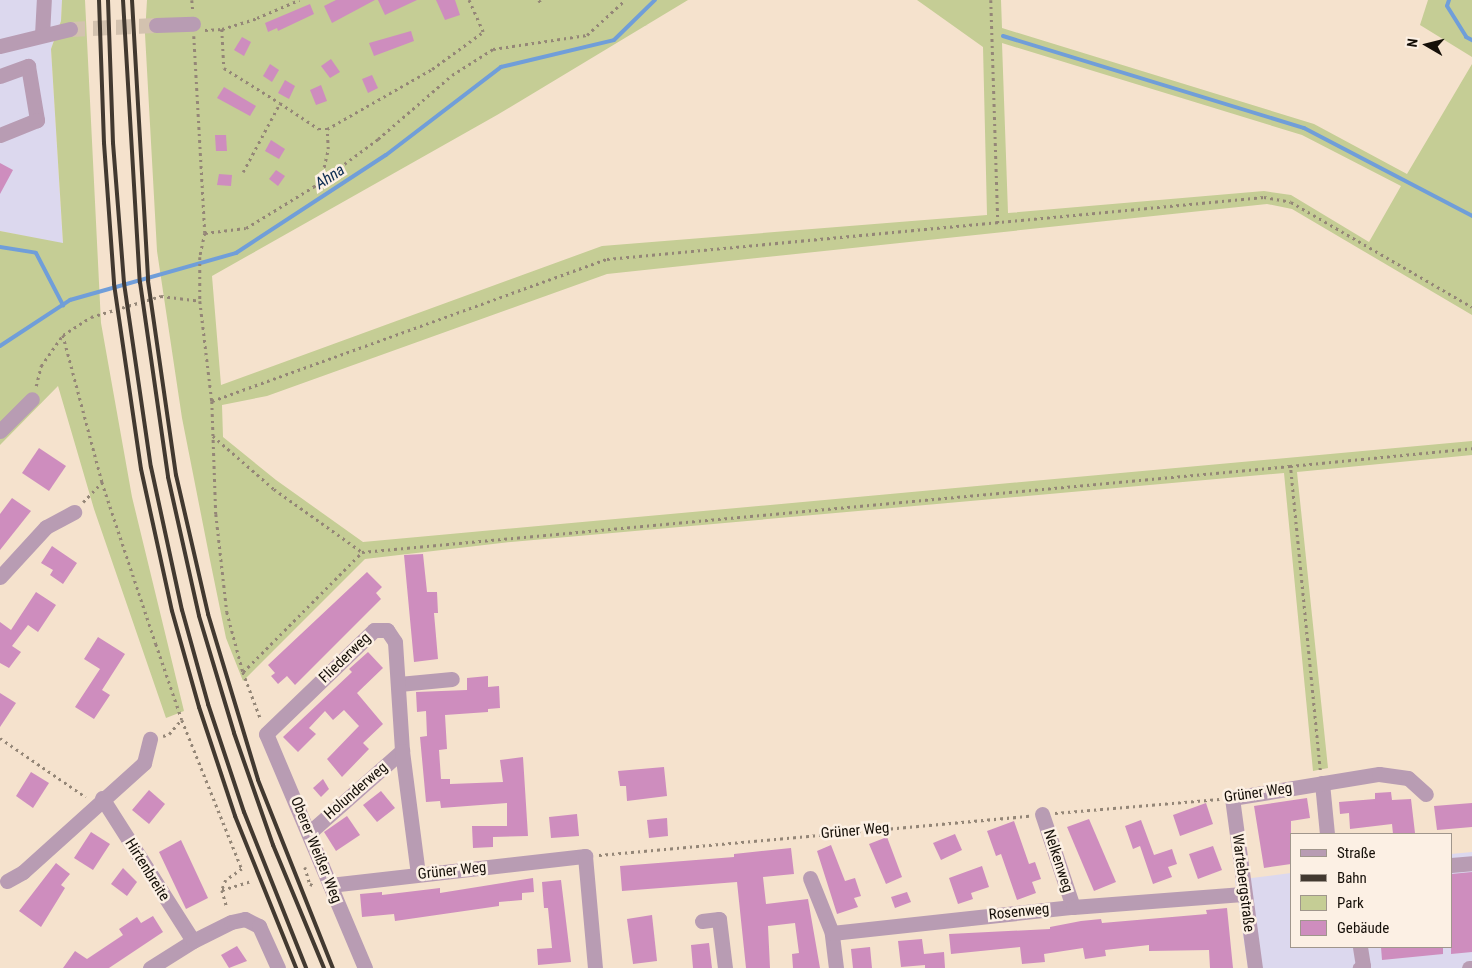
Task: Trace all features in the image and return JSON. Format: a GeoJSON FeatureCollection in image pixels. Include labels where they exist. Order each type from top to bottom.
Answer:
{"type":"FeatureCollection","features":[{"type":"Feature","properties":{"kind":"street"},"geometry":{"type":"LineString","coordinates":[[42,35],[44,0]]}},
{"type":"Feature","properties":{"kind":"street"},"geometry":{"type":"LineString","coordinates":[[156,26],[193,24]]}},
{"type":"Feature","properties":{"kind":"street"},"geometry":{"type":"LineString","coordinates":[[0,46],[70,29]]}},
{"type":"Feature","properties":{"kind":"street"},"geometry":{"type":"LineString","coordinates":[[0,76],[28,66],[37,120],[0,135]]}},
{"type":"Feature","properties":{"kind":"street"},"geometry":{"type":"LineString","coordinates":[[0,431],[32,400]]}},
{"type":"Feature","properties":{"kind":"street"},"geometry":{"type":"LineString","coordinates":[[0,577],[46,527],[74,512]]}},
{"type":"Feature","properties":{"kind":"street","name":"Fliederweg"},"geometry":{"type":"LineString","coordinates":[[266,734],[374,630],[387,630],[395,642],[402,751],[418,874]]}},
{"type":"Feature","properties":{"kind":"street"},"geometry":{"type":"LineString","coordinates":[[399,684],[452,679]]}},
{"type":"Feature","properties":{"kind":"street","name":"Oberer Weißer Weg"},"geometry":{"type":"LineString","coordinates":[[266,734],[310,832],[365,968]]}},
{"type":"Feature","properties":{"kind":"street"},"geometry":{"type":"LineString","coordinates":[[7,882],[23,872],[99,801],[144,763],[150,739]]}},
{"type":"Feature","properties":{"kind":"street","name":"Holunderweg"},"geometry":{"type":"LineString","coordinates":[[310,832],[402,751]]}},
{"type":"Feature","properties":{"kind":"street","name":"Grüner Weg"},"geometry":{"type":"LineString","coordinates":[[1232,798],[1379,774],[1408,778],[1426,794]]}},
{"type":"Feature","properties":{"kind":"street"},"geometry":{"type":"LineString","coordinates":[[1322,783],[1327,833]]}},
{"type":"Feature","properties":{"kind":"street","name":"Wartebergstraße"},"geometry":{"type":"LineString","coordinates":[[1232,798],[1243,894],[1255,968]]}},
{"type":"Feature","properties":{"kind":"street","name":"Hirtenbreite"},"geometry":{"type":"LineString","coordinates":[[99,801],[192,941]]}},
{"type":"Feature","properties":{"kind":"street","name":"Nelkenweg"},"geometry":{"type":"LineString","coordinates":[[1042,814],[1073,907]]}},
{"type":"Feature","properties":{"kind":"street"},"geometry":{"type":"LineString","coordinates":[[585,856],[595,968]]}},
{"type":"Feature","properties":{"kind":"street","name":"Grüner Weg"},"geometry":{"type":"LineString","coordinates":[[330,885],[585,856]]}},
{"type":"Feature","properties":{"kind":"street"},"geometry":{"type":"LineString","coordinates":[[1452,865],[1472,863]]}},
{"type":"Feature","properties":{"kind":"street"},"geometry":{"type":"LineString","coordinates":[[810,878],[832,933],[836,968]]}},
{"type":"Feature","properties":{"kind":"street","name":"Rosenweg"},"geometry":{"type":"LineString","coordinates":[[832,933],[1073,907],[1243,894]]}},
{"type":"Feature","properties":{"kind":"street"},"geometry":{"type":"LineString","coordinates":[[702,921],[719,918],[725,968]]}},
{"type":"Feature","properties":{"kind":"street"},"geometry":{"type":"LineString","coordinates":[[150,968],[192,941],[231,922],[245,920],[260,926],[278,968]]}},
{"type":"Feature","properties":{"kind":"street"},"geometry":{"type":"LineString","coordinates":[[1360,948],[1363,967]]}},
{"type":"Feature","properties":{"kind":"path"},"geometry":{"type":"LineString","coordinates":[[208,30],[222,29],[299,0]]}},
{"type":"Feature","properties":{"kind":"path"},"geometry":{"type":"LineString","coordinates":[[222,29],[224,68],[319,129],[327,129],[432,69],[483,32],[469,0]]}},
{"type":"Feature","properties":{"kind":"path"},"geometry":{"type":"LineString","coordinates":[[539,0],[541,4]]}},
{"type":"Feature","properties":{"kind":"path"},"geometry":{"type":"LineString","coordinates":[[206,233],[246,228],[321,181],[378,139],[452,75],[493,49],[587,35],[625,0]]}},
{"type":"Feature","properties":{"kind":"path"},"geometry":{"type":"LineString","coordinates":[[991,0],[998,223]]}},
{"type":"Feature","properties":{"kind":"path"},"geometry":{"type":"LineString","coordinates":[[193,24],[206,233],[200,257],[200,301],[212,401],[216,514],[227,612],[243,672],[266,734]]}},
{"type":"Feature","properties":{"kind":"path"},"geometry":{"type":"LineString","coordinates":[[243,172],[280,103]]}},
{"type":"Feature","properties":{"kind":"path"},"geometry":{"type":"LineString","coordinates":[[321,181],[328,149],[327,129]]}},
{"type":"Feature","properties":{"kind":"path"},"geometry":{"type":"LineString","coordinates":[[212,401],[607,259],[1264,197],[1291,202],[1472,307]]}},
{"type":"Feature","properties":{"kind":"path"},"geometry":{"type":"LineString","coordinates":[[32,400],[41,366],[63,334],[91,317],[160,296],[200,301]]}},
{"type":"Feature","properties":{"kind":"path"},"geometry":{"type":"LineString","coordinates":[[63,334],[102,482],[182,720],[242,869],[226,880],[222,890],[231,922]]}},
{"type":"Feature","properties":{"kind":"path"},"geometry":{"type":"LineString","coordinates":[[213,436],[274,489],[362,552]]}},
{"type":"Feature","properties":{"kind":"path"},"geometry":{"type":"LineString","coordinates":[[243,672],[362,552],[1472,448]]}},
{"type":"Feature","properties":{"kind":"path"},"geometry":{"type":"LineString","coordinates":[[1290,466],[1322,783]]}},
{"type":"Feature","properties":{"kind":"path"},"geometry":{"type":"LineString","coordinates":[[74,512],[102,482]]}},
{"type":"Feature","properties":{"kind":"path"},"geometry":{"type":"LineString","coordinates":[[150,739],[169,734],[182,720]]}},
{"type":"Feature","properties":{"kind":"path"},"geometry":{"type":"LineString","coordinates":[[0,738],[99,801]]}},
{"type":"Feature","properties":{"kind":"path","name":"Grüner Weg"},"geometry":{"type":"LineString","coordinates":[[585,856],[1232,798]]}},
{"type":"Feature","properties":{"kind":"path"},"geometry":{"type":"LineString","coordinates":[[305,867],[310,884]]}},
{"type":"Feature","properties":{"kind":"path"},"geometry":{"type":"LineString","coordinates":[[222,890],[252,881]]}},
{"type":"Feature","properties":{"kind":"shaded area"},"geometry":{"type":"Polygon","coordinates":[[[0,0],[62,0],[61,21],[51,49],[63,244],[0,231],[0,0]]]}},
{"type":"Feature","properties":{"kind":"shaded area"},"geometry":{"type":"Polygon","coordinates":[[[1472,852],[1472,968],[1248,968],[1235,880],[1290,873],[1290,948],[1452,948],[1452,854],[1472,852]]]}},
{"type":"Feature","properties":{"kind":"green space"},"geometry":{"type":"Polygon","coordinates":[[[62,0],[85,0],[101,323],[132,497],[184,711],[166,718],[94,509],[58,386],[0,445],[0,231],[63,243],[51,49],[61,21],[62,0]]]}},
{"type":"Feature","properties":{"kind":"green space"},"geometry":{"type":"Polygon","coordinates":[[[147,0],[688,0],[497,115],[212,276],[221,385],[602,246],[987,215],[983,47],[917,0],[1001,0],[1002,28],[1314,124],[1407,174],[1472,64],[1472,315],[1292,209],[1267,204],[607,274],[267,396],[222,405],[223,437],[276,480],[363,542],[1472,441],[1472,455],[1297,472],[1328,768],[1313,771],[1284,473],[511,542],[365,559],[243,681],[226,638],[182,418],[157,251],[145,34],[147,0]],[[1002,43],[1008,213],[1264,191],[1291,195],[1369,242],[1401,186],[1302,135],[1002,43]]]}},
{"type":"Feature","properties":{"kind":"green space"},"geometry":{"type":"Polygon","coordinates":[[[1428,0],[1472,0],[1472,57],[1420,25],[1428,0]]]}},
{"type":"Feature","properties":{"kind":"building"},"geometry":{"type":"Polygon","coordinates":[[[336,0],[375,0],[332,23],[324,6],[336,0]]]}},
{"type":"Feature","properties":{"kind":"building"},"geometry":{"type":"Polygon","coordinates":[[[378,0],[417,0],[385,15],[378,0]]]}},
{"type":"Feature","properties":{"kind":"building"},"geometry":{"type":"Polygon","coordinates":[[[436,0],[455,0],[460,15],[445,20],[436,0]]]}},
{"type":"Feature","properties":{"kind":"building"},"geometry":{"type":"Polygon","coordinates":[[[310,4],[314,14],[278,31],[277,28],[268,32],[265,23],[310,4]]]}},
{"type":"Feature","properties":{"kind":"building"},"geometry":{"type":"Polygon","coordinates":[[[411,31],[414,41],[374,56],[369,43],[411,31]]]}},
{"type":"Feature","properties":{"kind":"building"},"geometry":{"type":"Polygon","coordinates":[[[242,37],[251,42],[244,56],[234,50],[242,37]]]}},
{"type":"Feature","properties":{"kind":"building"},"geometry":{"type":"Polygon","coordinates":[[[331,59],[340,72],[330,78],[321,66],[331,59]]]}},
{"type":"Feature","properties":{"kind":"building"},"geometry":{"type":"Polygon","coordinates":[[[270,64],[279,70],[272,82],[263,76],[270,64]]]}},
{"type":"Feature","properties":{"kind":"building"},"geometry":{"type":"Polygon","coordinates":[[[372,75],[378,88],[368,93],[362,79],[372,75]]]}},
{"type":"Feature","properties":{"kind":"building"},"geometry":{"type":"Polygon","coordinates":[[[285,80],[295,86],[289,99],[278,93],[285,80]]]}},
{"type":"Feature","properties":{"kind":"building"},"geometry":{"type":"Polygon","coordinates":[[[321,85],[327,101],[316,105],[310,90],[321,85]]]}},
{"type":"Feature","properties":{"kind":"building"},"geometry":{"type":"Polygon","coordinates":[[[224,87],[256,106],[250,116],[217,98],[224,87]]]}},
{"type":"Feature","properties":{"kind":"building"},"geometry":{"type":"Polygon","coordinates":[[[215,135],[226,135],[227,151],[216,151],[215,135]]]}},
{"type":"Feature","properties":{"kind":"building"},"geometry":{"type":"Polygon","coordinates":[[[271,140],[285,149],[279,159],[265,151],[271,140]]]}},
{"type":"Feature","properties":{"kind":"building"},"geometry":{"type":"Polygon","coordinates":[[[0,163],[13,170],[0,194],[0,163]]]}},
{"type":"Feature","properties":{"kind":"building"},"geometry":{"type":"Polygon","coordinates":[[[276,170],[285,176],[278,186],[269,179],[276,170]]]}},
{"type":"Feature","properties":{"kind":"building"},"geometry":{"type":"Polygon","coordinates":[[[219,174],[232,175],[231,186],[217,185],[219,174]]]}},
{"type":"Feature","properties":{"kind":"building"},"geometry":{"type":"Polygon","coordinates":[[[39,448],[66,466],[49,491],[22,473],[39,448]]]}},
{"type":"Feature","properties":{"kind":"building"},"geometry":{"type":"Polygon","coordinates":[[[12,498],[31,511],[0,550],[0,514],[12,498]]]}},
{"type":"Feature","properties":{"kind":"building"},"geometry":{"type":"Polygon","coordinates":[[[52,546],[77,563],[63,584],[50,575],[53,570],[41,563],[52,546]]]}},
{"type":"Feature","properties":{"kind":"building"},"geometry":{"type":"Polygon","coordinates":[[[423,554],[427,592],[437,592],[438,613],[434,613],[438,659],[414,662],[404,555],[423,554]]]}},
{"type":"Feature","properties":{"kind":"building"},"geometry":{"type":"Polygon","coordinates":[[[367,572],[382,587],[376,593],[381,599],[295,685],[287,676],[278,684],[271,676],[275,673],[268,665],[367,572]]]}},
{"type":"Feature","properties":{"kind":"building"},"geometry":{"type":"Polygon","coordinates":[[[36,592],[56,605],[38,632],[28,625],[12,646],[21,652],[9,668],[0,663],[0,622],[11,630],[36,592]]]}},
{"type":"Feature","properties":{"kind":"building"},"geometry":{"type":"Polygon","coordinates":[[[98,637],[125,654],[102,690],[110,695],[94,719],[75,707],[100,669],[84,659],[98,637]]]}},
{"type":"Feature","properties":{"kind":"building"},"geometry":{"type":"Polygon","coordinates":[[[368,652],[383,668],[357,693],[383,724],[363,743],[369,749],[342,777],[327,759],[359,726],[344,710],[333,720],[325,711],[309,728],[316,734],[298,752],[283,737],[352,672],[349,669],[368,652]]]}},
{"type":"Feature","properties":{"kind":"building"},"geometry":{"type":"Polygon","coordinates":[[[488,676],[488,687],[499,686],[500,708],[488,709],[488,712],[445,715],[447,749],[439,750],[441,779],[450,779],[450,784],[503,782],[500,760],[523,757],[528,836],[493,837],[493,847],[473,848],[472,826],[507,826],[507,803],[441,808],[440,801],[426,802],[420,737],[427,736],[426,711],[417,712],[416,692],[467,690],[467,678],[488,676]]]}},
{"type":"Feature","properties":{"kind":"building"},"geometry":{"type":"Polygon","coordinates":[[[0,693],[16,703],[0,727],[0,693]]]}},
{"type":"Feature","properties":{"kind":"building"},"geometry":{"type":"Polygon","coordinates":[[[664,767],[667,796],[627,801],[626,786],[620,786],[618,771],[664,767]]]}},
{"type":"Feature","properties":{"kind":"building"},"geometry":{"type":"Polygon","coordinates":[[[31,772],[49,783],[33,808],[16,796],[31,772]]]}},
{"type":"Feature","properties":{"kind":"building"},"geometry":{"type":"Polygon","coordinates":[[[323,779],[329,789],[321,797],[313,788],[323,779]]]}},
{"type":"Feature","properties":{"kind":"building"},"geometry":{"type":"Polygon","coordinates":[[[149,790],[165,804],[149,824],[132,810],[149,790]]]}},
{"type":"Feature","properties":{"kind":"building"},"geometry":{"type":"Polygon","coordinates":[[[381,791],[395,808],[377,822],[363,805],[381,791]]]}},
{"type":"Feature","properties":{"kind":"building"},"geometry":{"type":"Polygon","coordinates":[[[1391,792],[1392,800],[1411,799],[1415,833],[1393,833],[1392,824],[1350,829],[1349,813],[1340,814],[1339,802],[1375,799],[1375,793],[1391,792]]]}},
{"type":"Feature","properties":{"kind":"building"},"geometry":{"type":"Polygon","coordinates":[[[1307,798],[1310,818],[1291,821],[1290,864],[1264,868],[1254,806],[1307,798]]]}},
{"type":"Feature","properties":{"kind":"building"},"geometry":{"type":"Polygon","coordinates":[[[1206,803],[1213,824],[1180,836],[1173,815],[1206,803]]]}},
{"type":"Feature","properties":{"kind":"building"},"geometry":{"type":"Polygon","coordinates":[[[1472,803],[1472,827],[1437,830],[1434,806],[1472,803]]]}},
{"type":"Feature","properties":{"kind":"building"},"geometry":{"type":"Polygon","coordinates":[[[577,814],[579,836],[551,838],[549,817],[577,814]]]}},
{"type":"Feature","properties":{"kind":"building"},"geometry":{"type":"Polygon","coordinates":[[[347,816],[360,835],[336,851],[324,832],[347,816]]]}},
{"type":"Feature","properties":{"kind":"building"},"geometry":{"type":"Polygon","coordinates":[[[667,818],[668,836],[649,838],[647,820],[667,818]]]}},
{"type":"Feature","properties":{"kind":"building"},"geometry":{"type":"Polygon","coordinates":[[[1089,819],[1116,882],[1094,891],[1067,827],[1089,819]]]}},
{"type":"Feature","properties":{"kind":"building"},"geometry":{"type":"Polygon","coordinates":[[[1141,820],[1154,855],[1172,849],[1177,864],[1168,867],[1172,877],[1153,884],[1140,846],[1133,849],[1125,826],[1141,820]]]}},
{"type":"Feature","properties":{"kind":"building"},"geometry":{"type":"Polygon","coordinates":[[[1014,821],[1029,864],[1035,862],[1041,879],[1032,882],[1036,893],[1017,900],[1001,854],[996,856],[987,831],[1014,821]]]}},
{"type":"Feature","properties":{"kind":"building"},"geometry":{"type":"Polygon","coordinates":[[[91,832],[110,844],[93,870],[74,858],[91,832]]]}},
{"type":"Feature","properties":{"kind":"building"},"geometry":{"type":"Polygon","coordinates":[[[955,834],[962,850],[941,860],[933,843],[955,834]]]}},
{"type":"Feature","properties":{"kind":"building"},"geometry":{"type":"Polygon","coordinates":[[[887,837],[902,877],[886,884],[869,844],[887,837]]]}},
{"type":"Feature","properties":{"kind":"building"},"geometry":{"type":"Polygon","coordinates":[[[181,840],[208,898],[186,909],[159,852],[181,840]]]}},
{"type":"Feature","properties":{"kind":"building"},"geometry":{"type":"Polygon","coordinates":[[[831,845],[845,881],[855,878],[861,896],[854,898],[858,907],[837,914],[817,851],[831,845]]]}},
{"type":"Feature","properties":{"kind":"building"},"geometry":{"type":"Polygon","coordinates":[[[1213,846],[1222,870],[1198,879],[1189,854],[1213,846]]]}},
{"type":"Feature","properties":{"kind":"building"},"geometry":{"type":"Polygon","coordinates":[[[791,848],[794,874],[763,877],[766,904],[808,899],[820,968],[793,968],[792,954],[799,953],[795,923],[768,926],[770,968],[746,968],[737,882],[622,891],[620,866],[734,857],[734,854],[791,848]]]}},
{"type":"Feature","properties":{"kind":"building"},"geometry":{"type":"Polygon","coordinates":[[[56,863],[70,874],[61,885],[65,888],[41,927],[19,911],[56,863]]]}},
{"type":"Feature","properties":{"kind":"building"},"geometry":{"type":"Polygon","coordinates":[[[982,866],[989,887],[971,893],[973,899],[958,904],[949,878],[982,866]]]}},
{"type":"Feature","properties":{"kind":"building"},"geometry":{"type":"Polygon","coordinates":[[[123,868],[137,882],[127,896],[111,884],[123,868]]]}},
{"type":"Feature","properties":{"kind":"building"},"geometry":{"type":"Polygon","coordinates":[[[1472,872],[1472,952],[1451,954],[1452,874],[1472,872]]]}},
{"type":"Feature","properties":{"kind":"building"},"geometry":{"type":"Polygon","coordinates":[[[533,878],[534,892],[522,893],[522,900],[499,902],[499,906],[395,921],[394,914],[362,917],[360,894],[382,892],[382,895],[440,888],[440,893],[533,878]]]}},
{"type":"Feature","properties":{"kind":"building"},"geometry":{"type":"Polygon","coordinates":[[[561,880],[571,962],[538,965],[537,949],[552,948],[548,908],[544,908],[542,882],[561,880]]]}},
{"type":"Feature","properties":{"kind":"building"},"geometry":{"type":"Polygon","coordinates":[[[907,892],[911,902],[895,908],[891,897],[907,892]]]}},
{"type":"Feature","properties":{"kind":"building"},"geometry":{"type":"Polygon","coordinates":[[[1227,908],[1233,968],[1210,968],[1209,950],[1149,951],[1149,945],[1105,950],[1106,956],[1085,959],[1083,948],[1044,954],[1045,962],[1022,964],[1020,947],[951,954],[949,934],[1050,929],[1050,927],[1081,921],[1101,919],[1102,923],[1207,914],[1206,910],[1227,908]]]}},
{"type":"Feature","properties":{"kind":"building"},"geometry":{"type":"Polygon","coordinates":[[[652,915],[657,961],[633,964],[627,919],[652,915]]]}},
{"type":"Feature","properties":{"kind":"building"},"geometry":{"type":"Polygon","coordinates":[[[153,916],[163,932],[109,968],[63,968],[75,951],[87,959],[123,935],[119,929],[137,917],[141,923],[153,916]]]}},
{"type":"Feature","properties":{"kind":"building"},"geometry":{"type":"Polygon","coordinates":[[[922,939],[924,954],[944,952],[945,968],[925,968],[925,965],[901,967],[898,941],[922,939]]]}},
{"type":"Feature","properties":{"kind":"building"},"geometry":{"type":"Polygon","coordinates":[[[709,943],[712,968],[693,968],[691,945],[709,943]]]}},
{"type":"Feature","properties":{"kind":"building"},"geometry":{"type":"Polygon","coordinates":[[[237,946],[247,961],[229,968],[221,955],[237,946]]]}},
{"type":"Feature","properties":{"kind":"building"},"geometry":{"type":"Polygon","coordinates":[[[870,947],[872,968],[853,968],[851,949],[870,947]]]}},
{"type":"Feature","properties":{"kind":"building"},"geometry":{"type":"Polygon","coordinates":[[[1381,948],[1443,948],[1443,954],[1382,960],[1381,948]]]}},
{"type":"Feature","properties":{"kind":"waterway","name":"Ahna"},"geometry":{"type":"LineString","coordinates":[[0,346],[70,300],[236,253],[386,155],[501,67],[614,40],[655,0]]}},
{"type":"Feature","properties":{"kind":"waterway","name":"Ahna"},"geometry":{"type":"LineString","coordinates":[[1449,0],[1447,6],[1466,37],[1472,40]]}},
{"type":"Feature","properties":{"kind":"waterway"},"geometry":{"type":"LineString","coordinates":[[1003,36],[1304,128],[1472,216]]}},
{"type":"Feature","properties":{"kind":"waterway"},"geometry":{"type":"LineString","coordinates":[[0,247],[36,253],[63,305]]}},
{"type":"Feature","properties":{"kind":"tunnel"},"geometry":{"type":"LineString","coordinates":[[70,29],[156,25]]}},
{"type":"Feature","properties":{"kind":"railway"},"geometry":{"type":"LineString","coordinates":[[99,0],[104,143],[114,284],[141,469],[172,611],[199,707],[235,816],[296,968]]}},
{"type":"Feature","properties":{"kind":"railway"},"geometry":{"type":"LineString","coordinates":[[108,0],[113,143],[124,283],[151,467],[182,610],[208,704],[244,812],[306,968]]}},
{"type":"Feature","properties":{"kind":"railway"},"geometry":{"type":"LineString","coordinates":[[123,0],[140,282],[168,477],[199,616],[234,733],[273,845],[324,968]]}},
{"type":"Feature","properties":{"kind":"railway"},"geometry":{"type":"LineString","coordinates":[[132,0],[148,281],[176,475],[208,614],[258,780],[333,968]]}}]}
